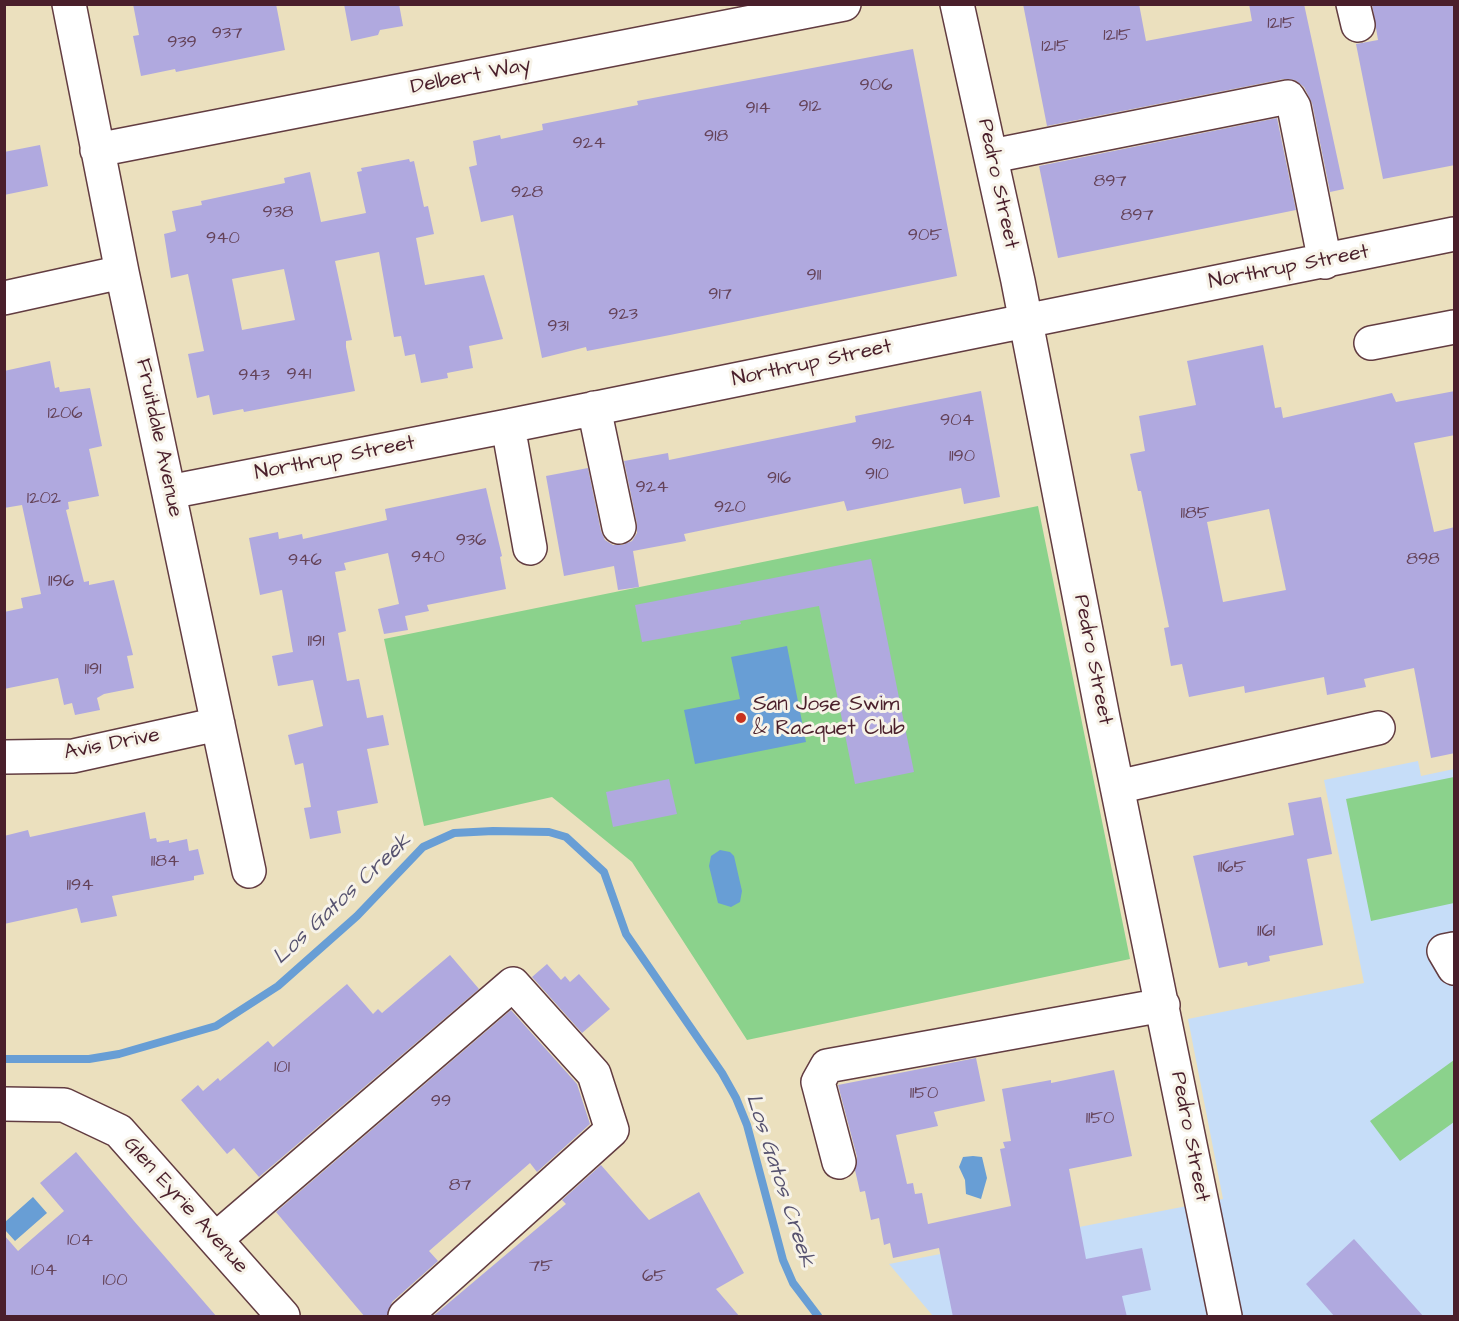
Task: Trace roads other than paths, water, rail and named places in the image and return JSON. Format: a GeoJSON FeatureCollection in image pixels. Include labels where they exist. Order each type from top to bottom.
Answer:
{"type":"FeatureCollection","features":[{"type":"Feature","properties":{"kind":"street","name":"Fruitdale Avenue"},"geometry":{"type":"LineString","coordinates":[[69,4],[122,272],[249,871]]}},
{"type":"Feature","properties":{"kind":"street","name":"Delbert Way"},"geometry":{"type":"LineString","coordinates":[[97,150],[844,4]]}},
{"type":"Feature","properties":{"kind":"street","name":"Pedro Street"},"geometry":{"type":"LineString","coordinates":[[957,4],[992,156],[1026,321],[1117,787],[1225,1317]]}},
{"type":"Feature","properties":{"kind":"street"},"geometry":{"type":"LineString","coordinates":[[992,156],[1288,97],[1294,107],[1324,262]]}},
{"type":"Feature","properties":{"kind":"street","name":"Northrup Street"},"geometry":{"type":"LineString","coordinates":[[169,492],[508,426],[1455,234]]}},
{"type":"Feature","properties":{"kind":"street"},"geometry":{"type":"LineString","coordinates":[[4,298],[122,272]]}},
{"type":"Feature","properties":{"kind":"street"},"geometry":{"type":"LineString","coordinates":[[1371,343],[1455,327]]}},
{"type":"Feature","properties":{"kind":"street"},"geometry":{"type":"LineString","coordinates":[[594,408],[619,527]]}},
{"type":"Feature","properties":{"kind":"street"},"geometry":{"type":"LineString","coordinates":[[508,426],[530,548]]}},
{"type":"Feature","properties":{"kind":"street","name":"Avis Drive"},"geometry":{"type":"LineString","coordinates":[[4,757],[73,756],[218,724]]}},
{"type":"Feature","properties":{"kind":"street"},"geometry":{"type":"LineString","coordinates":[[1117,787],[1378,728]]}},
{"type":"Feature","properties":{"kind":"street"},"geometry":{"type":"LineString","coordinates":[[1455,949],[1444,951],[1455,968]]}},
{"type":"Feature","properties":{"kind":"street"},"geometry":{"type":"LineString","coordinates":[[216,1239],[513,984],[594,1074],[612,1130],[405,1317]]}},
{"type":"Feature","properties":{"kind":"street"},"geometry":{"type":"LineString","coordinates":[[839,1162],[818,1082],[827,1066],[1163,1005]]}},
{"type":"Feature","properties":{"kind":"street","name":"Glen Eyrie Avenue"},"geometry":{"type":"LineString","coordinates":[[4,1104],[64,1105],[118,1131],[283,1317]]}},
{"type":"Feature","properties":{"kind":"water"},"geometry":{"type":"Polygon","coordinates":[[[787,646],[806,742],[695,764],[684,710],[740,699],[731,657],[787,646]]]}},
{"type":"Feature","properties":{"kind":"water"},"geometry":{"type":"Polygon","coordinates":[[[720,850],[730,852],[734,856],[742,891],[740,902],[731,907],[718,903],[709,866],[711,856],[720,850]]]}},
{"type":"Feature","properties":{"kind":"water"},"geometry":{"type":"Polygon","coordinates":[[[963,1157],[982,1157],[987,1178],[981,1199],[966,1194],[965,1180],[959,1167],[963,1157]]]}},
{"type":"Feature","properties":{"kind":"water"},"geometry":{"type":"Polygon","coordinates":[[[33,1197],[47,1213],[15,1241],[5,1230],[5,1222],[33,1197]]]}},
{"type":"Feature","properties":{"kind":"waterway","name":"Los Gatos Creek"},"geometry":{"type":"LineString","coordinates":[[4,1059],[89,1059],[119,1054],[216,1026],[278,986],[357,916],[423,847],[454,833],[549,832],[566,837],[604,872],[626,934],[722,1073],[736,1098],[747,1125],[783,1260],[793,1283],[818,1316]]}},
{"type":"Feature","properties":{"kind":"place","name":"San Jose Swim & Racquet Club"},"geometry":{"type":"Point","coordinates":[741,718]}}]}
